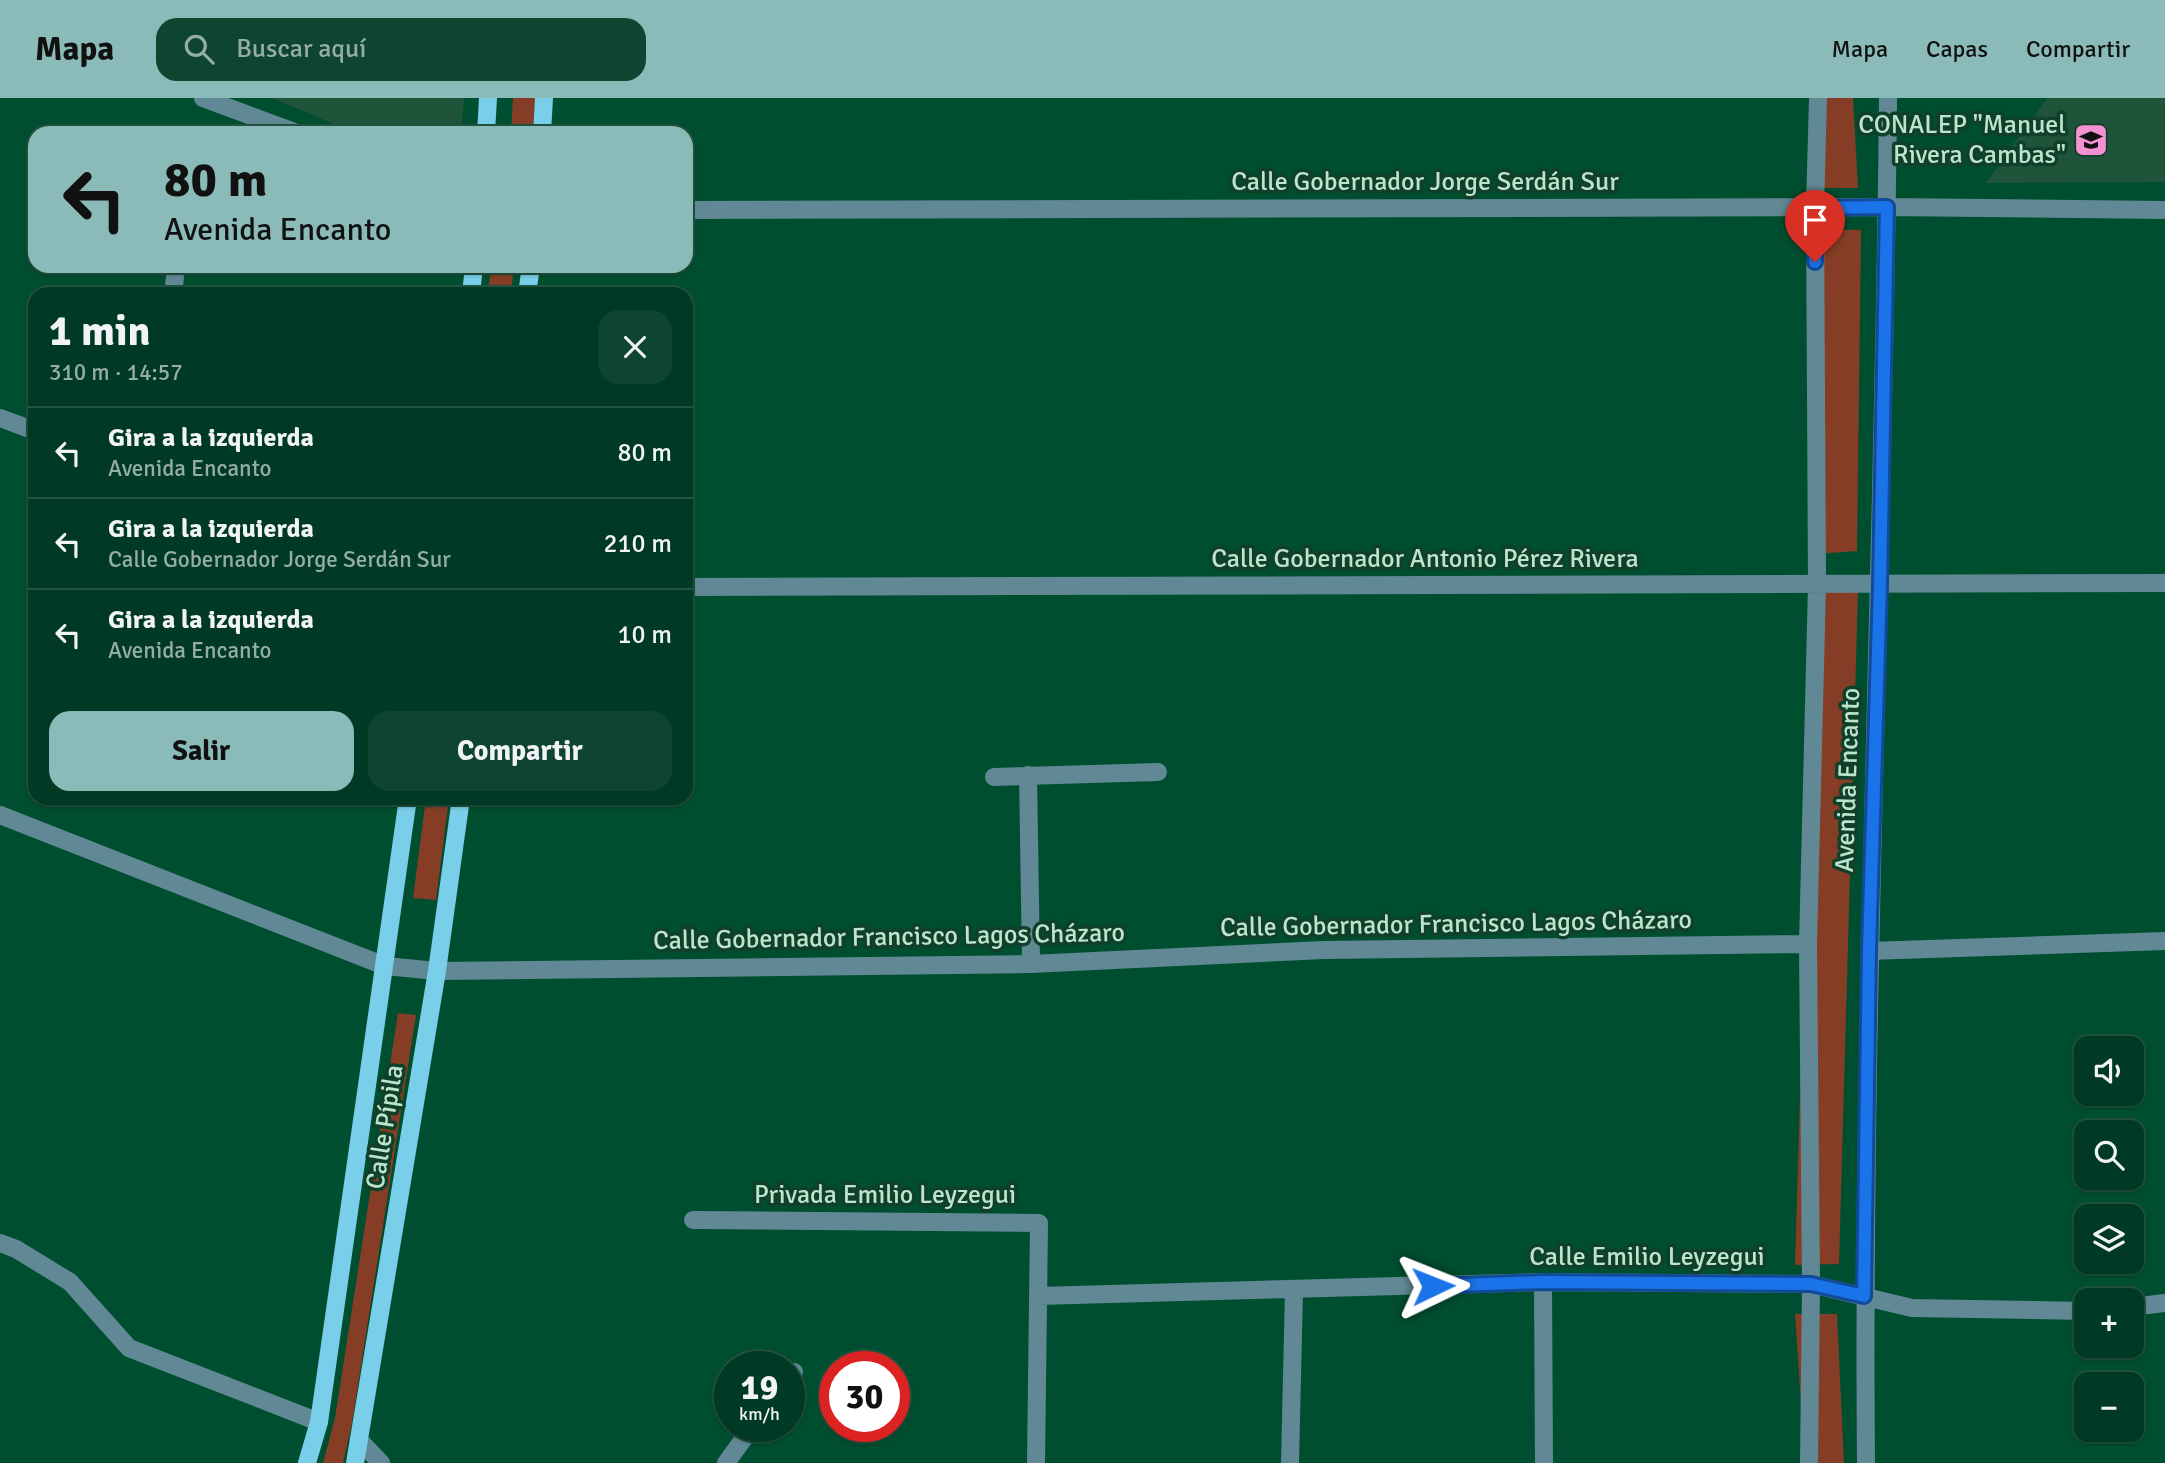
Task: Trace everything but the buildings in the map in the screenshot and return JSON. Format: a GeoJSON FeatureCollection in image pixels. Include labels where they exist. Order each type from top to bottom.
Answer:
{"type":"FeatureCollection","features":[{"type":"Feature","properties":{"kind":"main road"},"geometry":{"type":"LineString","coordinates":[[486,126],[488,98]]}},
{"type":"Feature","properties":{"kind":"main road"},"geometry":{"type":"LineString","coordinates":[[542,126],[544,98]]}},
{"type":"Feature","properties":{"kind":"main road","name":"Calle Pípila"},"geometry":{"type":"LineString","coordinates":[[307,1463],[319,1422],[407,805]]}},
{"type":"Feature","properties":{"kind":"main road","name":"Calle Pípila"},"geometry":{"type":"LineString","coordinates":[[355,1463],[437,971],[460,805]]}},
{"type":"Feature","properties":{"kind":"street"},"geometry":{"type":"LineString","coordinates":[[203,98],[278,126]]}},
{"type":"Feature","properties":{"kind":"street","name":"Avenida Encanto"},"geometry":{"type":"LineString","coordinates":[[1809,1463],[1811,1284],[1808,944],[1817,585],[1815,208],[1818,98]]}},
{"type":"Feature","properties":{"kind":"street","name":"Avenida Encanto"},"geometry":{"type":"LineString","coordinates":[[1866,1463],[1864,1296],[1869,951],[1880,584],[1888,98]]}},
{"type":"Feature","properties":{"kind":"street","name":"Calle Gobernador Jorge Serdán Sur"},"geometry":{"type":"LineString","coordinates":[[693,210],[1887,207],[2165,209]]}},
{"type":"Feature","properties":{"kind":"street"},"geometry":{"type":"LineString","coordinates":[[0,418],[28,428]]}},
{"type":"Feature","properties":{"kind":"street","name":"Calle Gobernador Antonio Pérez Rivera"},"geometry":{"type":"LineString","coordinates":[[693,587],[2165,583]]}},
{"type":"Feature","properties":{"kind":"street"},"geometry":{"type":"LineString","coordinates":[[994,777],[1158,772]]}},
{"type":"Feature","properties":{"kind":"street"},"geometry":{"type":"LineString","coordinates":[[1028,775],[1031,964]]}},
{"type":"Feature","properties":{"kind":"street","name":"Calle Gobernador Francisco Lagos Cházaro"},"geometry":{"type":"LineString","coordinates":[[0,814],[384,966],[437,971],[1031,964],[1324,950],[1808,944]]}},
{"type":"Feature","properties":{"kind":"street"},"geometry":{"type":"LineString","coordinates":[[1869,951],[2165,941]]}},
{"type":"Feature","properties":{"kind":"street","name":"Privada Emilio Leyzegui"},"geometry":{"type":"LineString","coordinates":[[694,1220],[1039,1223],[1038,1296]]}},
{"type":"Feature","properties":{"kind":"street"},"geometry":{"type":"LineString","coordinates":[[0,1243],[16,1249],[70,1282],[129,1348],[319,1422]]}},
{"type":"Feature","properties":{"kind":"street"},"geometry":{"type":"LineString","coordinates":[[1543,1282],[1544,1463]]}},
{"type":"Feature","properties":{"kind":"street","name":"Calle Emilio Leyzegui"},"geometry":{"type":"LineString","coordinates":[[1038,1296],[1543,1282],[1811,1284],[1912,1308],[2074,1311]]}},
{"type":"Feature","properties":{"kind":"street"},"geometry":{"type":"LineString","coordinates":[[1290,1463],[1294,1290]]}},
{"type":"Feature","properties":{"kind":"street"},"geometry":{"type":"LineString","coordinates":[[1036,1463],[1038,1296]]}},
{"type":"Feature","properties":{"kind":"street"},"geometry":{"type":"LineString","coordinates":[[2144,1306],[2165,1303]]}},
{"type":"Feature","properties":{"kind":"street"},"geometry":{"type":"LineString","coordinates":[[359,1440],[382,1463]]}},
{"type":"Feature","properties":{"kind":"street"},"geometry":{"type":"LineString","coordinates":[[726,1463],[741,1442]]}},
{"type":"Feature","properties":{"kind":"shaded area"},"geometry":{"type":"Polygon","coordinates":[[[272,98],[464,98],[462,126],[338,126],[272,98]]]}},
{"type":"Feature","properties":{"kind":"shaded area"},"geometry":{"type":"Polygon","coordinates":[[[513,98],[536,98],[533,126],[511,126],[513,98]]]}},
{"type":"Feature","properties":{"kind":"shaded area"},"geometry":{"type":"Polygon","coordinates":[[[1811,98],[1853,98],[1858,188],[1813,188],[1811,98]]]}},
{"type":"Feature","properties":{"kind":"shaded area","name":"CONALEP \"Manuel Rivera Cambas\""},"geometry":{"type":"Polygon","coordinates":[[[2047,98],[2165,98],[2165,182],[1986,183],[2047,98]]]}},
{"type":"Feature","properties":{"kind":"shaded area"},"geometry":{"type":"Polygon","coordinates":[[[1811,229],[1861,230],[1857,551],[1816,554],[1811,229]]]}},
{"type":"Feature","properties":{"kind":"shaded area"},"geometry":{"type":"Polygon","coordinates":[[[490,273],[513,273],[512,287],[489,287],[490,273]]]}},
{"type":"Feature","properties":{"kind":"shaded area"},"geometry":{"type":"Polygon","coordinates":[[[1815,590],[1858,590],[1839,1264],[1795,1265],[1815,590]]]}},
{"type":"Feature","properties":{"kind":"shaded area"},"geometry":{"type":"Polygon","coordinates":[[[425,805],[448,805],[436,900],[413,898],[425,805]]]}},
{"type":"Feature","properties":{"kind":"shaded area"},"geometry":{"type":"Polygon","coordinates":[[[398,1013],[416,1015],[352,1423],[343,1463],[323,1463],[335,1418],[398,1013]]]}},
{"type":"Feature","properties":{"kind":"shaded area"},"geometry":{"type":"Polygon","coordinates":[[[1795,1314],[1837,1314],[1844,1463],[1805,1463],[1795,1314]]]}},
{"type":"Feature","properties":{"kind":"place","name":"CONALEP \"Manuel Rivera Cambas\""},"geometry":{"type":"Point","coordinates":[2091,140]}},
{"type":"Feature","properties":{"kind":"route"},"geometry":{"type":"LineString","coordinates":[[1433,1286],[1543,1282],[1811,1284],[1864,1296],[1869,951],[1880,584],[1887,207],[1815,208],[1815,262]]}}]}
